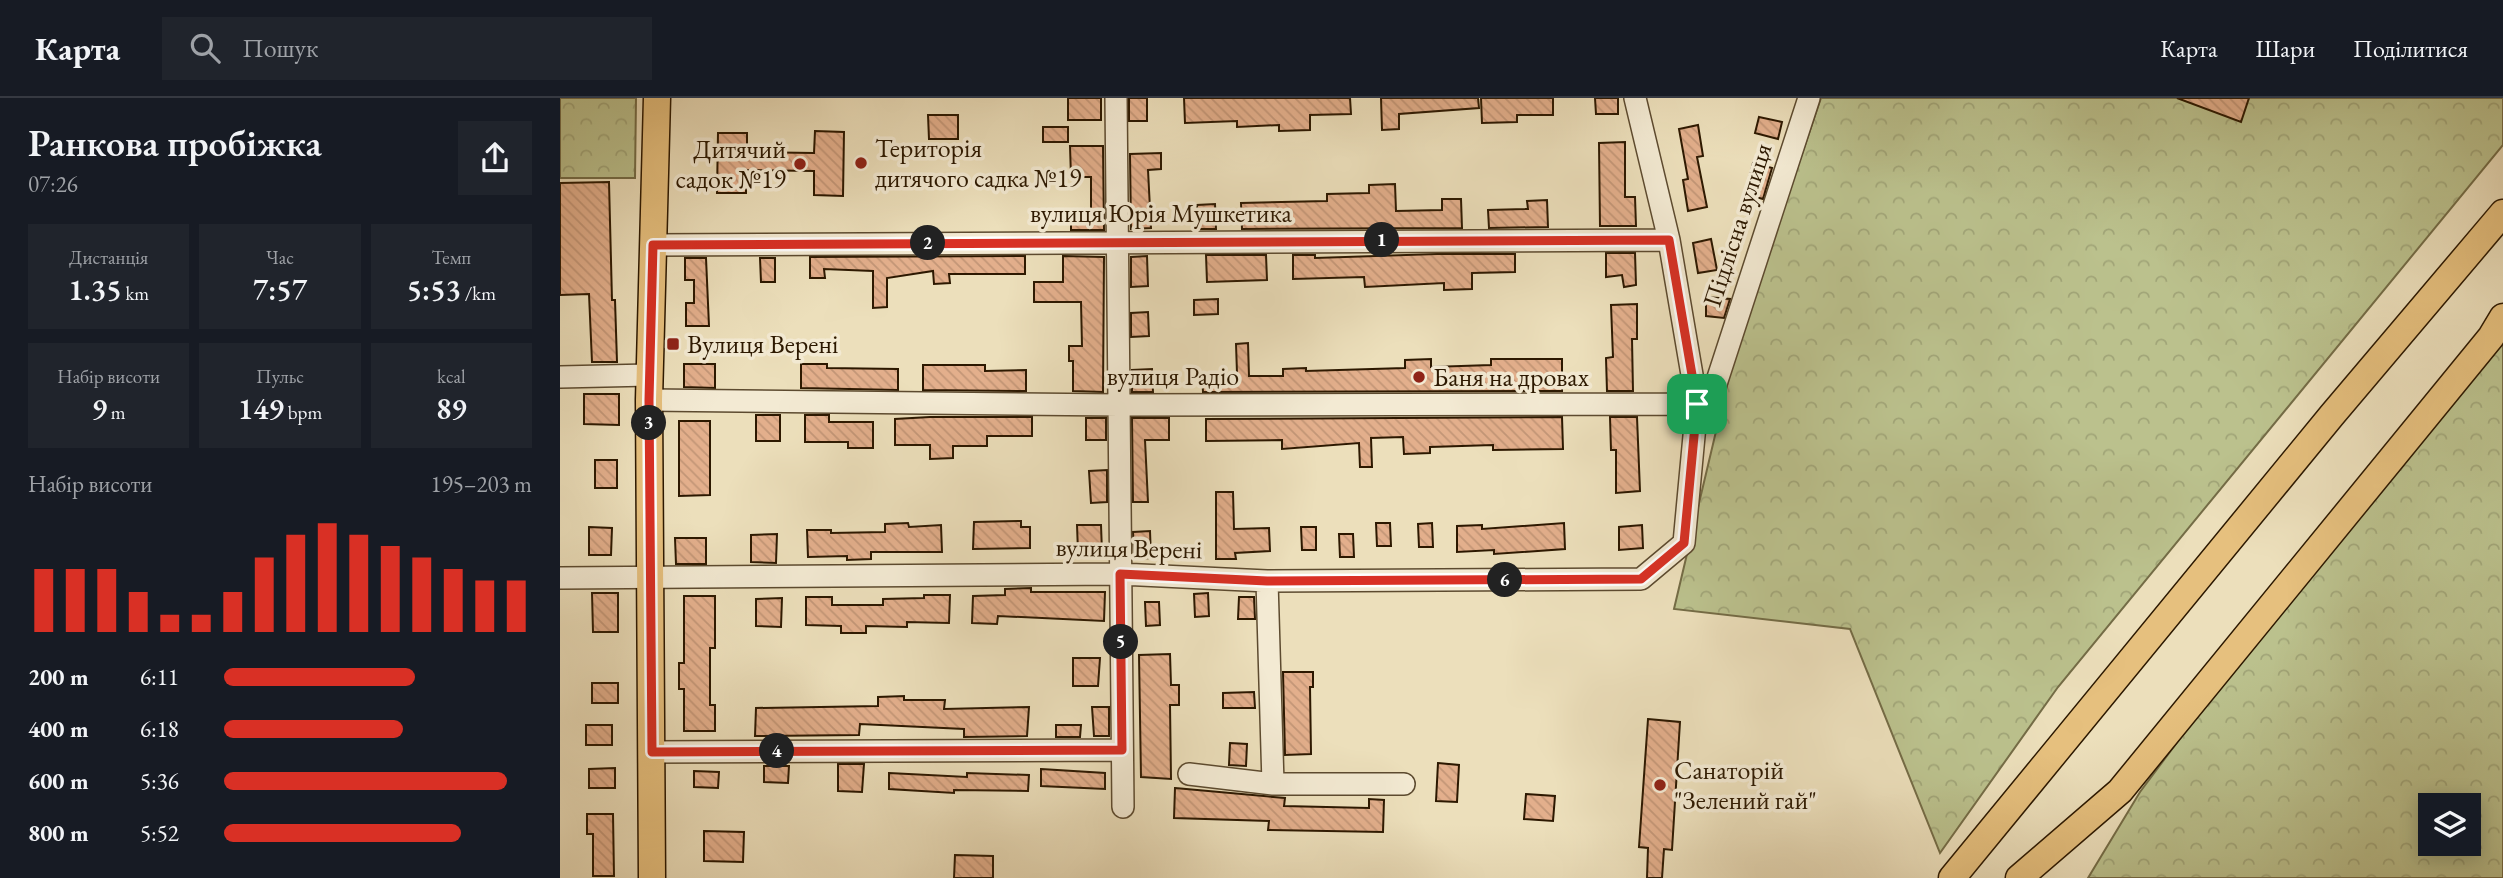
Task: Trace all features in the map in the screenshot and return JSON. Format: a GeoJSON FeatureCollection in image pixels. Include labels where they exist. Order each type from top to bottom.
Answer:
{"type":"FeatureCollection","features":[{"type":"Feature","properties":{"kind":"main road"},"geometry":{"type":"LineString","coordinates":[[652,878],[649,388],[657,98]]}},
{"type":"Feature","properties":{"kind":"main road"},"geometry":{"type":"LineString","coordinates":[[1952,878],[2332,415],[2503,213]]}},
{"type":"Feature","properties":{"kind":"main road"},"geometry":{"type":"LineString","coordinates":[[2019,878],[2120,792],[2491,337],[2503,317]]}},
{"type":"Feature","properties":{"kind":"street"},"geometry":{"type":"LineString","coordinates":[[1116,98],[1123,807]]}},
{"type":"Feature","properties":{"kind":"street"},"geometry":{"type":"LineString","coordinates":[[1635,98],[1669,240],[1697,404]]}},
{"type":"Feature","properties":{"kind":"street","name":"Підлісна вулиця"},"geometry":{"type":"LineString","coordinates":[[1697,404],[1715,387],[1809,98]]}},
{"type":"Feature","properties":{"kind":"street","name":"вулиця Юрія Мушкетика"},"geometry":{"type":"LineString","coordinates":[[653,245],[1669,240]]}},
{"type":"Feature","properties":{"kind":"street","name":"вулиця Радіо"},"geometry":{"type":"LineString","coordinates":[[560,377],[649,388],[1119,405],[1697,404]]}},
{"type":"Feature","properties":{"kind":"street","name":"вулиця Верені"},"geometry":{"type":"LineString","coordinates":[[560,578],[1120,574],[1267,581],[1641,579],[1684,543],[1697,404]]}},
{"type":"Feature","properties":{"kind":"street"},"geometry":{"type":"LineString","coordinates":[[1267,581],[1273,784]]}},
{"type":"Feature","properties":{"kind":"street"},"geometry":{"type":"LineString","coordinates":[[652,752],[1122,750]]}},
{"type":"Feature","properties":{"kind":"street"},"geometry":{"type":"LineString","coordinates":[[1189,774],[1273,784],[1404,784]]}},
{"type":"Feature","properties":{"kind":"green space"},"geometry":{"type":"Polygon","coordinates":[[[560,98],[636,98],[635,178],[560,178],[560,98]]]}},
{"type":"Feature","properties":{"kind":"green space"},"geometry":{"type":"Polygon","coordinates":[[[1821,98],[2503,98],[2503,145],[2058,687],[1940,853],[1850,629],[1674,609],[1735,351],[1821,98]]]}},
{"type":"Feature","properties":{"kind":"green space"},"geometry":{"type":"Polygon","coordinates":[[[2503,340],[2503,878],[2088,878],[2140,792],[2293,587],[2503,340]]]}},
{"type":"Feature","properties":{"kind":"building"},"geometry":{"type":"Polygon","coordinates":[[[1068,98],[1101,98],[1101,120],[1068,120],[1068,98]]]}},
{"type":"Feature","properties":{"kind":"building"},"geometry":{"type":"Polygon","coordinates":[[[1129,98],[1147,98],[1147,121],[1129,121],[1129,98]]]}},
{"type":"Feature","properties":{"kind":"building"},"geometry":{"type":"Polygon","coordinates":[[[1184,98],[1350,98],[1351,114],[1310,115],[1310,130],[1279,131],[1279,125],[1237,127],[1237,121],[1185,123],[1184,98]]]}},
{"type":"Feature","properties":{"kind":"building"},"geometry":{"type":"Polygon","coordinates":[[[1381,98],[1478,98],[1479,108],[1399,114],[1399,129],[1382,130],[1381,98]]]}},
{"type":"Feature","properties":{"kind":"building"},"geometry":{"type":"Polygon","coordinates":[[[1481,98],[1553,98],[1553,115],[1517,115],[1517,122],[1482,123],[1481,98]]]}},
{"type":"Feature","properties":{"kind":"building"},"geometry":{"type":"Polygon","coordinates":[[[1595,98],[1618,98],[1618,114],[1596,114],[1595,98]]]}},
{"type":"Feature","properties":{"kind":"building"},"geometry":{"type":"Polygon","coordinates":[[[2177,98],[2249,98],[2241,122],[2177,98]]]}},
{"type":"Feature","properties":{"kind":"building"},"geometry":{"type":"Polygon","coordinates":[[[928,115],[958,115],[958,139],[929,139],[928,115]]]}},
{"type":"Feature","properties":{"kind":"building"},"geometry":{"type":"Polygon","coordinates":[[[1759,117],[1782,122],[1778,139],[1755,133],[1759,117]]]}},
{"type":"Feature","properties":{"kind":"building"},"geometry":{"type":"Polygon","coordinates":[[[1698,125],[1703,156],[1697,157],[1707,207],[1688,211],[1683,180],[1688,179],[1679,129],[1698,125]]]}},
{"type":"Feature","properties":{"kind":"building"},"geometry":{"type":"Polygon","coordinates":[[[1043,127],[1068,127],[1068,142],[1043,142],[1043,127]]]}},
{"type":"Feature","properties":{"kind":"building","name":"Дитячий садок №19"},"geometry":{"type":"Polygon","coordinates":[[[815,131],[844,132],[843,196],[814,195],[814,171],[746,170],[746,193],[717,193],[718,133],[747,133],[747,152],[814,153],[815,131]]]}},
{"type":"Feature","properties":{"kind":"building"},"geometry":{"type":"Polygon","coordinates":[[[1625,142],[1625,197],[1635,197],[1636,226],[1600,226],[1599,143],[1625,142]]]}},
{"type":"Feature","properties":{"kind":"building"},"geometry":{"type":"Polygon","coordinates":[[[1070,146],[1103,146],[1104,230],[1071,230],[1071,213],[1091,213],[1091,177],[1071,177],[1070,146]]]}},
{"type":"Feature","properties":{"kind":"building"},"geometry":{"type":"Polygon","coordinates":[[[1161,153],[1161,169],[1148,170],[1151,228],[1131,229],[1130,154],[1161,153]]]}},
{"type":"Feature","properties":{"kind":"building"},"geometry":{"type":"Polygon","coordinates":[[[1753,163],[1772,168],[1763,199],[1745,194],[1753,163]]]}},
{"type":"Feature","properties":{"kind":"building"},"geometry":{"type":"Polygon","coordinates":[[[609,182],[612,300],[615,300],[617,362],[592,362],[589,294],[560,295],[560,183],[609,182]]]}},
{"type":"Feature","properties":{"kind":"building"},"geometry":{"type":"Polygon","coordinates":[[[1395,184],[1396,211],[1442,210],[1442,199],[1461,199],[1462,228],[1242,229],[1241,203],[1327,201],[1327,194],[1369,193],[1369,185],[1395,184]]]}},
{"type":"Feature","properties":{"kind":"building"},"geometry":{"type":"Polygon","coordinates":[[[1547,200],[1548,227],[1489,228],[1488,210],[1528,209],[1527,201],[1547,200]]]}},
{"type":"Feature","properties":{"kind":"building"},"geometry":{"type":"Polygon","coordinates":[[[1215,204],[1216,229],[1198,229],[1197,205],[1215,204]]]}},
{"type":"Feature","properties":{"kind":"building"},"geometry":{"type":"Polygon","coordinates":[[[1711,239],[1717,270],[1698,273],[1693,243],[1711,239]]]}},
{"type":"Feature","properties":{"kind":"building"},"geometry":{"type":"Polygon","coordinates":[[[1606,253],[1635,253],[1636,285],[1624,287],[1622,275],[1606,277],[1606,253]]]}},
{"type":"Feature","properties":{"kind":"building"},"geometry":{"type":"Polygon","coordinates":[[[1515,254],[1515,272],[1472,273],[1472,289],[1444,290],[1444,283],[1365,287],[1364,277],[1293,279],[1293,255],[1315,255],[1315,258],[1515,254]]]}},
{"type":"Feature","properties":{"kind":"building"},"geometry":{"type":"Polygon","coordinates":[[[1206,255],[1266,255],[1267,280],[1207,282],[1206,255]]]}},
{"type":"Feature","properties":{"kind":"building"},"geometry":{"type":"Polygon","coordinates":[[[1025,256],[1025,274],[949,274],[950,283],[934,284],[933,271],[887,278],[887,307],[873,308],[873,271],[824,269],[825,278],[810,278],[810,257],[1025,256]]]}},
{"type":"Feature","properties":{"kind":"building"},"geometry":{"type":"Polygon","coordinates":[[[1063,256],[1104,257],[1103,392],[1073,391],[1073,361],[1069,361],[1069,346],[1082,346],[1081,302],[1034,302],[1034,282],[1063,282],[1063,256]]]}},
{"type":"Feature","properties":{"kind":"building"},"geometry":{"type":"Polygon","coordinates":[[[1147,256],[1148,286],[1131,287],[1131,257],[1147,256]]]}},
{"type":"Feature","properties":{"kind":"building"},"geometry":{"type":"Polygon","coordinates":[[[685,258],[706,258],[709,326],[686,326],[686,303],[694,303],[694,280],[685,280],[685,258]]]}},
{"type":"Feature","properties":{"kind":"building"},"geometry":{"type":"Polygon","coordinates":[[[760,258],[775,258],[775,282],[761,282],[760,258]]]}},
{"type":"Feature","properties":{"kind":"building"},"geometry":{"type":"Polygon","coordinates":[[[1706,297],[1730,299],[1724,318],[1706,316],[1706,297]]]}},
{"type":"Feature","properties":{"kind":"building"},"geometry":{"type":"Polygon","coordinates":[[[1218,299],[1218,314],[1194,315],[1194,300],[1218,299]]]}},
{"type":"Feature","properties":{"kind":"building"},"geometry":{"type":"Polygon","coordinates":[[[1637,304],[1637,339],[1632,339],[1633,391],[1607,391],[1606,358],[1613,357],[1611,305],[1637,304]]]}},
{"type":"Feature","properties":{"kind":"building"},"geometry":{"type":"Polygon","coordinates":[[[1148,312],[1149,336],[1131,337],[1131,313],[1148,312]]]}},
{"type":"Feature","properties":{"kind":"building"},"geometry":{"type":"Polygon","coordinates":[[[1248,343],[1249,376],[1283,376],[1283,369],[1306,368],[1306,371],[1405,368],[1405,360],[1431,359],[1431,367],[1491,365],[1491,359],[1562,359],[1562,391],[1203,392],[1202,374],[1237,373],[1236,344],[1248,343]]]}},
{"type":"Feature","properties":{"kind":"building"},"geometry":{"type":"Polygon","coordinates":[[[684,364],[715,364],[715,388],[684,387],[684,364]]]}},
{"type":"Feature","properties":{"kind":"building"},"geometry":{"type":"Polygon","coordinates":[[[801,364],[827,364],[827,368],[898,369],[898,390],[801,388],[801,364]]]}},
{"type":"Feature","properties":{"kind":"building"},"geometry":{"type":"Polygon","coordinates":[[[923,365],[985,365],[985,371],[1026,370],[1026,391],[923,390],[923,365]]]}},
{"type":"Feature","properties":{"kind":"building"},"geometry":{"type":"Polygon","coordinates":[[[1152,369],[1153,392],[1132,392],[1132,370],[1152,369]]]}},
{"type":"Feature","properties":{"kind":"building"},"geometry":{"type":"Polygon","coordinates":[[[584,394],[619,394],[619,425],[584,424],[584,394]]]}},
{"type":"Feature","properties":{"kind":"building"},"geometry":{"type":"Polygon","coordinates":[[[756,415],[780,415],[780,441],[756,441],[756,415]]]}},
{"type":"Feature","properties":{"kind":"building"},"geometry":{"type":"Polygon","coordinates":[[[805,415],[829,415],[829,422],[873,422],[873,448],[848,448],[848,442],[805,442],[805,415]]]}},
{"type":"Feature","properties":{"kind":"building"},"geometry":{"type":"Polygon","coordinates":[[[1032,417],[1032,436],[987,436],[987,446],[953,446],[953,458],[930,459],[930,445],[895,445],[895,419],[1032,417]]]}},
{"type":"Feature","properties":{"kind":"building"},"geometry":{"type":"Polygon","coordinates":[[[1562,417],[1563,449],[1493,450],[1493,445],[1430,447],[1430,453],[1404,454],[1403,437],[1371,438],[1372,467],[1360,467],[1359,443],[1282,449],[1282,440],[1206,441],[1206,419],[1562,417]]]}},
{"type":"Feature","properties":{"kind":"building"},"geometry":{"type":"Polygon","coordinates":[[[1610,417],[1637,417],[1640,491],[1616,493],[1616,450],[1611,450],[1610,417]]]}},
{"type":"Feature","properties":{"kind":"building"},"geometry":{"type":"Polygon","coordinates":[[[1086,418],[1106,418],[1106,440],[1086,440],[1086,418]]]}},
{"type":"Feature","properties":{"kind":"building"},"geometry":{"type":"Polygon","coordinates":[[[1132,418],[1169,418],[1169,440],[1145,440],[1148,502],[1133,502],[1132,418]]]}},
{"type":"Feature","properties":{"kind":"building"},"geometry":{"type":"Polygon","coordinates":[[[679,421],[710,421],[710,495],[679,496],[679,421]]]}},
{"type":"Feature","properties":{"kind":"building"},"geometry":{"type":"Polygon","coordinates":[[[595,460],[617,460],[617,488],[595,488],[595,460]]]}},
{"type":"Feature","properties":{"kind":"building"},"geometry":{"type":"Polygon","coordinates":[[[1107,470],[1107,502],[1091,503],[1089,471],[1107,470]]]}},
{"type":"Feature","properties":{"kind":"building"},"geometry":{"type":"Polygon","coordinates":[[[1216,492],[1233,492],[1234,529],[1269,528],[1270,551],[1235,553],[1236,559],[1216,559],[1216,492]]]}},
{"type":"Feature","properties":{"kind":"building"},"geometry":{"type":"Polygon","coordinates":[[[1021,521],[1021,527],[1030,527],[1030,548],[973,549],[974,522],[1021,521]]]}},
{"type":"Feature","properties":{"kind":"building"},"geometry":{"type":"Polygon","coordinates":[[[908,523],[909,527],[941,525],[942,552],[871,552],[871,559],[847,560],[847,556],[808,557],[807,530],[831,530],[831,533],[885,532],[885,524],[908,523]]]}},
{"type":"Feature","properties":{"kind":"building"},"geometry":{"type":"Polygon","coordinates":[[[1376,523],[1390,523],[1391,546],[1377,546],[1376,523]]]}},
{"type":"Feature","properties":{"kind":"building"},"geometry":{"type":"Polygon","coordinates":[[[1432,523],[1433,547],[1419,547],[1418,524],[1432,523]]]}},
{"type":"Feature","properties":{"kind":"building"},"geometry":{"type":"Polygon","coordinates":[[[1564,523],[1565,549],[1494,554],[1494,550],[1457,552],[1457,526],[1482,525],[1482,529],[1564,523]]]}},
{"type":"Feature","properties":{"kind":"building"},"geometry":{"type":"Polygon","coordinates":[[[1077,525],[1101,525],[1102,552],[1078,552],[1077,525]]]}},
{"type":"Feature","properties":{"kind":"building"},"geometry":{"type":"Polygon","coordinates":[[[1642,525],[1643,548],[1619,550],[1619,527],[1642,525]]]}},
{"type":"Feature","properties":{"kind":"building"},"geometry":{"type":"Polygon","coordinates":[[[589,527],[612,528],[611,555],[589,555],[589,527]]]}},
{"type":"Feature","properties":{"kind":"building"},"geometry":{"type":"Polygon","coordinates":[[[1301,527],[1316,527],[1316,550],[1302,550],[1301,527]]]}},
{"type":"Feature","properties":{"kind":"building"},"geometry":{"type":"Polygon","coordinates":[[[1150,531],[1151,558],[1134,559],[1133,532],[1150,531]]]}},
{"type":"Feature","properties":{"kind":"building"},"geometry":{"type":"Polygon","coordinates":[[[777,534],[776,563],[751,562],[751,535],[777,534]]]}},
{"type":"Feature","properties":{"kind":"building"},"geometry":{"type":"Polygon","coordinates":[[[1339,534],[1353,534],[1354,557],[1340,557],[1339,534]]]}},
{"type":"Feature","properties":{"kind":"building"},"geometry":{"type":"Polygon","coordinates":[[[675,538],[706,538],[706,564],[676,564],[675,538]]]}},
{"type":"Feature","properties":{"kind":"building"},"geometry":{"type":"Polygon","coordinates":[[[1031,588],[1031,592],[1105,592],[1104,621],[998,616],[997,624],[972,623],[973,596],[1005,595],[1005,589],[1031,588]]]}},
{"type":"Feature","properties":{"kind":"building"},"geometry":{"type":"Polygon","coordinates":[[[592,593],[618,593],[618,632],[593,632],[592,593]]]}},
{"type":"Feature","properties":{"kind":"building"},"geometry":{"type":"Polygon","coordinates":[[[1208,593],[1209,616],[1195,617],[1194,594],[1208,593]]]}},
{"type":"Feature","properties":{"kind":"building"},"geometry":{"type":"Polygon","coordinates":[[[924,595],[950,595],[949,623],[907,622],[907,627],[866,626],[866,633],[841,633],[841,626],[806,625],[806,597],[832,597],[832,605],[883,605],[883,599],[924,598],[924,595]]]}},
{"type":"Feature","properties":{"kind":"building"},"geometry":{"type":"Polygon","coordinates":[[[684,596],[715,596],[715,648],[710,648],[710,705],[715,705],[715,731],[684,731],[684,689],[679,689],[679,663],[684,663],[684,596]]]}},
{"type":"Feature","properties":{"kind":"building"},"geometry":{"type":"Polygon","coordinates":[[[1239,597],[1254,597],[1255,619],[1238,619],[1239,597]]]}},
{"type":"Feature","properties":{"kind":"building"},"geometry":{"type":"Polygon","coordinates":[[[782,598],[781,627],[756,626],[756,599],[782,598]]]}},
{"type":"Feature","properties":{"kind":"building"},"geometry":{"type":"Polygon","coordinates":[[[1145,602],[1159,602],[1160,625],[1146,626],[1145,602]]]}},
{"type":"Feature","properties":{"kind":"building"},"geometry":{"type":"Polygon","coordinates":[[[1170,654],[1171,685],[1179,685],[1179,705],[1170,705],[1171,779],[1141,777],[1139,655],[1170,654]]]}},
{"type":"Feature","properties":{"kind":"building"},"geometry":{"type":"Polygon","coordinates":[[[1073,658],[1100,658],[1098,686],[1073,686],[1073,658]]]}},
{"type":"Feature","properties":{"kind":"building"},"geometry":{"type":"Polygon","coordinates":[[[1283,672],[1313,672],[1313,687],[1310,687],[1311,754],[1285,755],[1283,672]]]}},
{"type":"Feature","properties":{"kind":"building"},"geometry":{"type":"Polygon","coordinates":[[[592,683],[618,683],[618,703],[592,703],[592,683]]]}},
{"type":"Feature","properties":{"kind":"building"},"geometry":{"type":"Polygon","coordinates":[[[1254,692],[1255,708],[1223,708],[1223,693],[1254,692]]]}},
{"type":"Feature","properties":{"kind":"building"},"geometry":{"type":"Polygon","coordinates":[[[904,696],[904,700],[945,700],[944,709],[1029,707],[1027,736],[964,737],[964,729],[860,724],[859,735],[755,736],[756,708],[878,706],[878,697],[904,696]]]}},
{"type":"Feature","properties":{"kind":"building"},"geometry":{"type":"Polygon","coordinates":[[[1092,707],[1109,707],[1109,736],[1094,736],[1092,707]]]}},
{"type":"Feature","properties":{"kind":"building","name":"Санаторій \"Зелений гай\""},"geometry":{"type":"Polygon","coordinates":[[[1648,719],[1680,722],[1672,850],[1664,849],[1662,878],[1647,878],[1648,848],[1639,847],[1648,719]]]}},
{"type":"Feature","properties":{"kind":"building"},"geometry":{"type":"Polygon","coordinates":[[[586,725],[612,725],[612,745],[586,745],[586,725]]]}},
{"type":"Feature","properties":{"kind":"building"},"geometry":{"type":"Polygon","coordinates":[[[1056,725],[1081,725],[1080,737],[1056,737],[1056,725]]]}},
{"type":"Feature","properties":{"kind":"building"},"geometry":{"type":"Polygon","coordinates":[[[1230,743],[1247,744],[1246,766],[1229,765],[1230,743]]]}},
{"type":"Feature","properties":{"kind":"building"},"geometry":{"type":"Polygon","coordinates":[[[1438,763],[1459,765],[1457,802],[1436,801],[1438,763]]]}},
{"type":"Feature","properties":{"kind":"building"},"geometry":{"type":"Polygon","coordinates":[[[838,764],[864,764],[862,792],[838,791],[838,764]]]}},
{"type":"Feature","properties":{"kind":"building"},"geometry":{"type":"Polygon","coordinates":[[[764,766],[789,766],[788,783],[764,782],[764,766]]]}},
{"type":"Feature","properties":{"kind":"building"},"geometry":{"type":"Polygon","coordinates":[[[615,768],[615,788],[589,788],[589,769],[615,768]]]}},
{"type":"Feature","properties":{"kind":"building"},"geometry":{"type":"Polygon","coordinates":[[[1041,769],[1105,773],[1105,789],[1041,786],[1041,769]]]}},
{"type":"Feature","properties":{"kind":"building"},"geometry":{"type":"Polygon","coordinates":[[[694,771],[719,772],[718,788],[694,787],[694,771]]]}},
{"type":"Feature","properties":{"kind":"building"},"geometry":{"type":"Polygon","coordinates":[[[889,773],[967,777],[967,773],[1029,775],[1028,791],[954,790],[954,793],[889,789],[889,773]]]}},
{"type":"Feature","properties":{"kind":"building"},"geometry":{"type":"Polygon","coordinates":[[[1175,788],[1285,798],[1284,806],[1369,808],[1369,799],[1384,800],[1383,832],[1268,830],[1269,821],[1174,818],[1175,788]]]}},
{"type":"Feature","properties":{"kind":"building"},"geometry":{"type":"Polygon","coordinates":[[[1526,794],[1555,796],[1553,821],[1524,819],[1526,794]]]}},
{"type":"Feature","properties":{"kind":"building"},"geometry":{"type":"Polygon","coordinates":[[[587,814],[613,814],[614,876],[593,876],[593,834],[587,834],[587,814]]]}},
{"type":"Feature","properties":{"kind":"building"},"geometry":{"type":"Polygon","coordinates":[[[704,831],[744,832],[743,862],[704,861],[704,831]]]}},
{"type":"Feature","properties":{"kind":"building"},"geometry":{"type":"Polygon","coordinates":[[[955,855],[993,856],[993,878],[954,878],[955,855]]]}},
{"type":"Feature","properties":{"kind":"place","name":"Територія дитячого садка №19"},"geometry":{"type":"Point","coordinates":[861,163]}},
{"type":"Feature","properties":{"kind":"place","name":"Дитячий садок №19"},"geometry":{"type":"Point","coordinates":[800,164]}},
{"type":"Feature","properties":{"kind":"place","name":"Вулиця Верені"},"geometry":{"type":"Point","coordinates":[673,344]}},
{"type":"Feature","properties":{"kind":"place","name":"Баня на дровах"},"geometry":{"type":"Point","coordinates":[1419,377]}},
{"type":"Feature","properties":{"kind":"place","name":"Санаторій \"Зелений гай\""},"geometry":{"type":"Point","coordinates":[1660,785]}},
{"type":"Feature","properties":{"kind":"route"},"geometry":{"type":"LineString","coordinates":[[1669,240],[1697,404],[1686,490],[1684,543],[1641,579],[1267,581],[1120,574],[1122,750],[652,752],[649,400],[653,245],[1669,240]]}}]}
